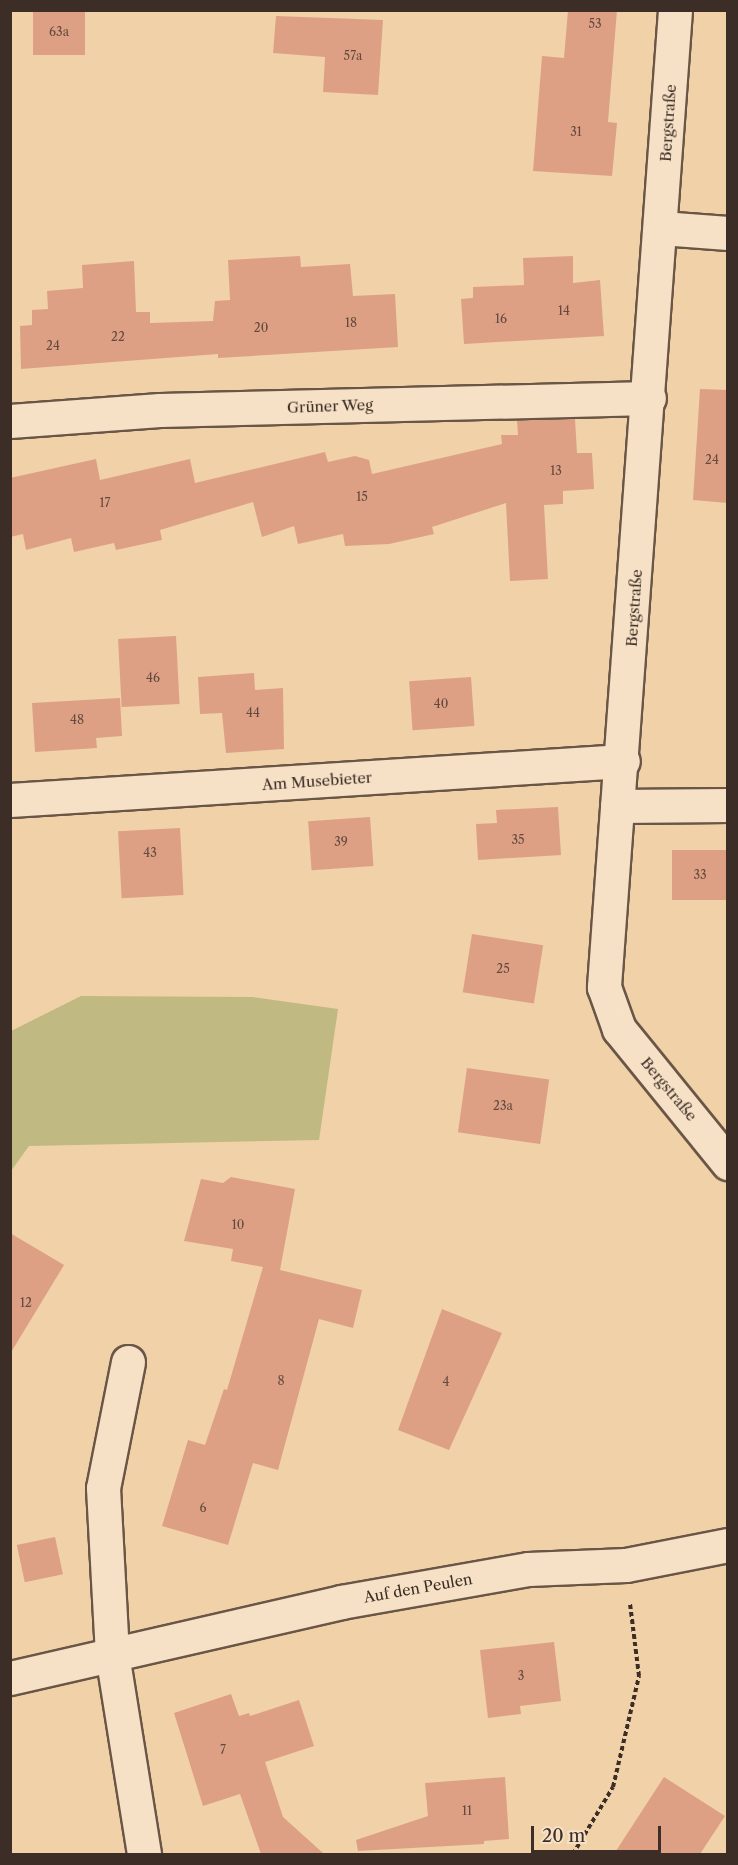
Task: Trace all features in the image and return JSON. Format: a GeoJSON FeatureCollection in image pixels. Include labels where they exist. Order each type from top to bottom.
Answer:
{"type":"FeatureCollection","features":[{"type":"Feature","properties":{"kind":"street","name":"Bergstraße"},"geometry":{"type":"LineString","coordinates":[[675,10],[623,761],[617,806],[604,987],[619,1029],[728,1163]]}},
{"type":"Feature","properties":{"kind":"street"},"geometry":{"type":"LineString","coordinates":[[661,228],[728,233]]}},
{"type":"Feature","properties":{"kind":"street","name":"Grüner Weg"},"geometry":{"type":"LineString","coordinates":[[10,421],[160,410],[649,398]]}},
{"type":"Feature","properties":{"kind":"street","name":"Am Musebieter"},"geometry":{"type":"LineString","coordinates":[[10,800],[623,761]]}},
{"type":"Feature","properties":{"kind":"street"},"geometry":{"type":"LineString","coordinates":[[617,806],[728,805]]}},
{"type":"Feature","properties":{"kind":"street"},"geometry":{"type":"LineString","coordinates":[[128,1362],[103,1488],[112,1654],[144,1854]]}},
{"type":"Feature","properties":{"kind":"street","name":"Auf den Peulen"},"geometry":{"type":"LineString","coordinates":[[10,1678],[341,1602],[516,1571],[626,1565],[728,1545]]}},
{"type":"Feature","properties":{"kind":"path"},"geometry":{"type":"LineString","coordinates":[[573,1854],[613,1787],[639,1676],[626,1565]]}},
{"type":"Feature","properties":{"kind":"shaded area"},"geometry":{"type":"Polygon","coordinates":[[[81,996],[253,997],[338,1009],[319,1140],[29,1146],[11,1171],[11,1031],[81,996]]]}},
{"type":"Feature","properties":{"kind":"building"},"geometry":{"type":"Polygon","coordinates":[[[33,10],[85,10],[85,55],[33,55],[33,10]]]}},
{"type":"Feature","properties":{"kind":"building"},"geometry":{"type":"Polygon","coordinates":[[[568,10],[617,10],[608,122],[617,123],[612,176],[533,171],[542,56],[564,58],[568,10]]]}},
{"type":"Feature","properties":{"kind":"building"},"geometry":{"type":"Polygon","coordinates":[[[276,16],[383,20],[378,95],[323,92],[325,57],[273,53],[276,16]]]}},
{"type":"Feature","properties":{"kind":"building"},"geometry":{"type":"Polygon","coordinates":[[[300,256],[301,267],[350,264],[353,296],[395,294],[398,347],[218,358],[218,354],[21,369],[20,326],[32,325],[32,310],[48,309],[47,291],[83,288],[82,265],[134,261],[136,312],[150,312],[150,323],[213,321],[215,301],[230,300],[228,260],[300,256]]]}},
{"type":"Feature","properties":{"kind":"building"},"geometry":{"type":"Polygon","coordinates":[[[573,256],[573,283],[600,280],[604,336],[464,344],[461,299],[473,298],[473,287],[524,285],[523,258],[573,256]]]}},
{"type":"Feature","properties":{"kind":"building"},"geometry":{"type":"Polygon","coordinates":[[[700,389],[728,390],[728,503],[693,500],[700,389]]]}},
{"type":"Feature","properties":{"kind":"building"},"geometry":{"type":"Polygon","coordinates":[[[575,419],[577,453],[592,453],[594,489],[563,491],[563,504],[544,505],[548,579],[510,581],[506,503],[432,527],[434,534],[389,544],[345,546],[343,534],[298,544],[294,526],[262,537],[253,502],[160,530],[162,540],[116,550],[114,543],[74,552],[71,538],[26,550],[23,534],[10,537],[10,478],[96,459],[100,480],[190,459],[195,483],[325,452],[328,462],[355,456],[369,460],[372,474],[502,444],[501,435],[518,435],[517,420],[575,419]]]}},
{"type":"Feature","properties":{"kind":"building"},"geometry":{"type":"Polygon","coordinates":[[[176,636],[180,704],[122,707],[118,639],[176,636]]]}},
{"type":"Feature","properties":{"kind":"building"},"geometry":{"type":"Polygon","coordinates":[[[254,673],[255,690],[283,688],[284,749],[226,753],[222,713],[200,714],[198,677],[254,673]]]}},
{"type":"Feature","properties":{"kind":"building"},"geometry":{"type":"Polygon","coordinates":[[[471,677],[474,726],[413,730],[409,681],[471,677]]]}},
{"type":"Feature","properties":{"kind":"building"},"geometry":{"type":"Polygon","coordinates":[[[120,698],[122,736],[96,738],[97,748],[35,752],[32,703],[120,698]]]}},
{"type":"Feature","properties":{"kind":"building"},"geometry":{"type":"Polygon","coordinates":[[[558,807],[561,855],[478,860],[476,824],[497,823],[496,810],[558,807]]]}},
{"type":"Feature","properties":{"kind":"building"},"geometry":{"type":"Polygon","coordinates":[[[370,817],[373,866],[312,870],[308,821],[370,817]]]}},
{"type":"Feature","properties":{"kind":"building"},"geometry":{"type":"Polygon","coordinates":[[[180,828],[184,895],[122,898],[118,831],[180,828]]]}},
{"type":"Feature","properties":{"kind":"building"},"geometry":{"type":"Polygon","coordinates":[[[672,850],[728,850],[728,900],[672,900],[672,850]]]}},
{"type":"Feature","properties":{"kind":"building"},"geometry":{"type":"Polygon","coordinates":[[[472,934],[543,945],[534,1004],[463,992],[472,934]]]}},
{"type":"Feature","properties":{"kind":"building"},"geometry":{"type":"Polygon","coordinates":[[[467,1068],[549,1080],[540,1144],[458,1132],[467,1068]]]}},
{"type":"Feature","properties":{"kind":"building"},"geometry":{"type":"Polygon","coordinates":[[[231,1177],[295,1189],[280,1270],[362,1290],[353,1328],[319,1319],[278,1470],[253,1463],[228,1545],[162,1526],[188,1440],[205,1445],[224,1389],[227,1390],[263,1267],[231,1261],[233,1249],[184,1241],[201,1179],[223,1183],[231,1177]]]}},
{"type":"Feature","properties":{"kind":"building"},"geometry":{"type":"Polygon","coordinates":[[[10,1233],[64,1265],[10,1354],[10,1233]]]}},
{"type":"Feature","properties":{"kind":"building"},"geometry":{"type":"Polygon","coordinates":[[[442,1309],[502,1333],[449,1450],[398,1430],[442,1309]]]}},
{"type":"Feature","properties":{"kind":"building"},"geometry":{"type":"Polygon","coordinates":[[[55,1537],[63,1574],[25,1582],[17,1545],[55,1537]]]}},
{"type":"Feature","properties":{"kind":"building"},"geometry":{"type":"Polygon","coordinates":[[[554,1642],[561,1701],[520,1706],[521,1714],[488,1718],[480,1650],[554,1642]]]}},
{"type":"Feature","properties":{"kind":"building"},"geometry":{"type":"Polygon","coordinates":[[[231,1694],[239,1716],[249,1713],[250,1716],[299,1700],[314,1746],[265,1762],[283,1817],[324,1854],[261,1854],[240,1794],[203,1806],[174,1713],[231,1694]]]}},
{"type":"Feature","properties":{"kind":"building"},"geometry":{"type":"Polygon","coordinates":[[[505,1777],[509,1839],[484,1841],[484,1844],[358,1851],[356,1840],[428,1816],[425,1783],[505,1777]]]}},
{"type":"Feature","properties":{"kind":"building"},"geometry":{"type":"Polygon","coordinates":[[[664,1777],[725,1816],[700,1854],[614,1854],[664,1777]]]}}]}
